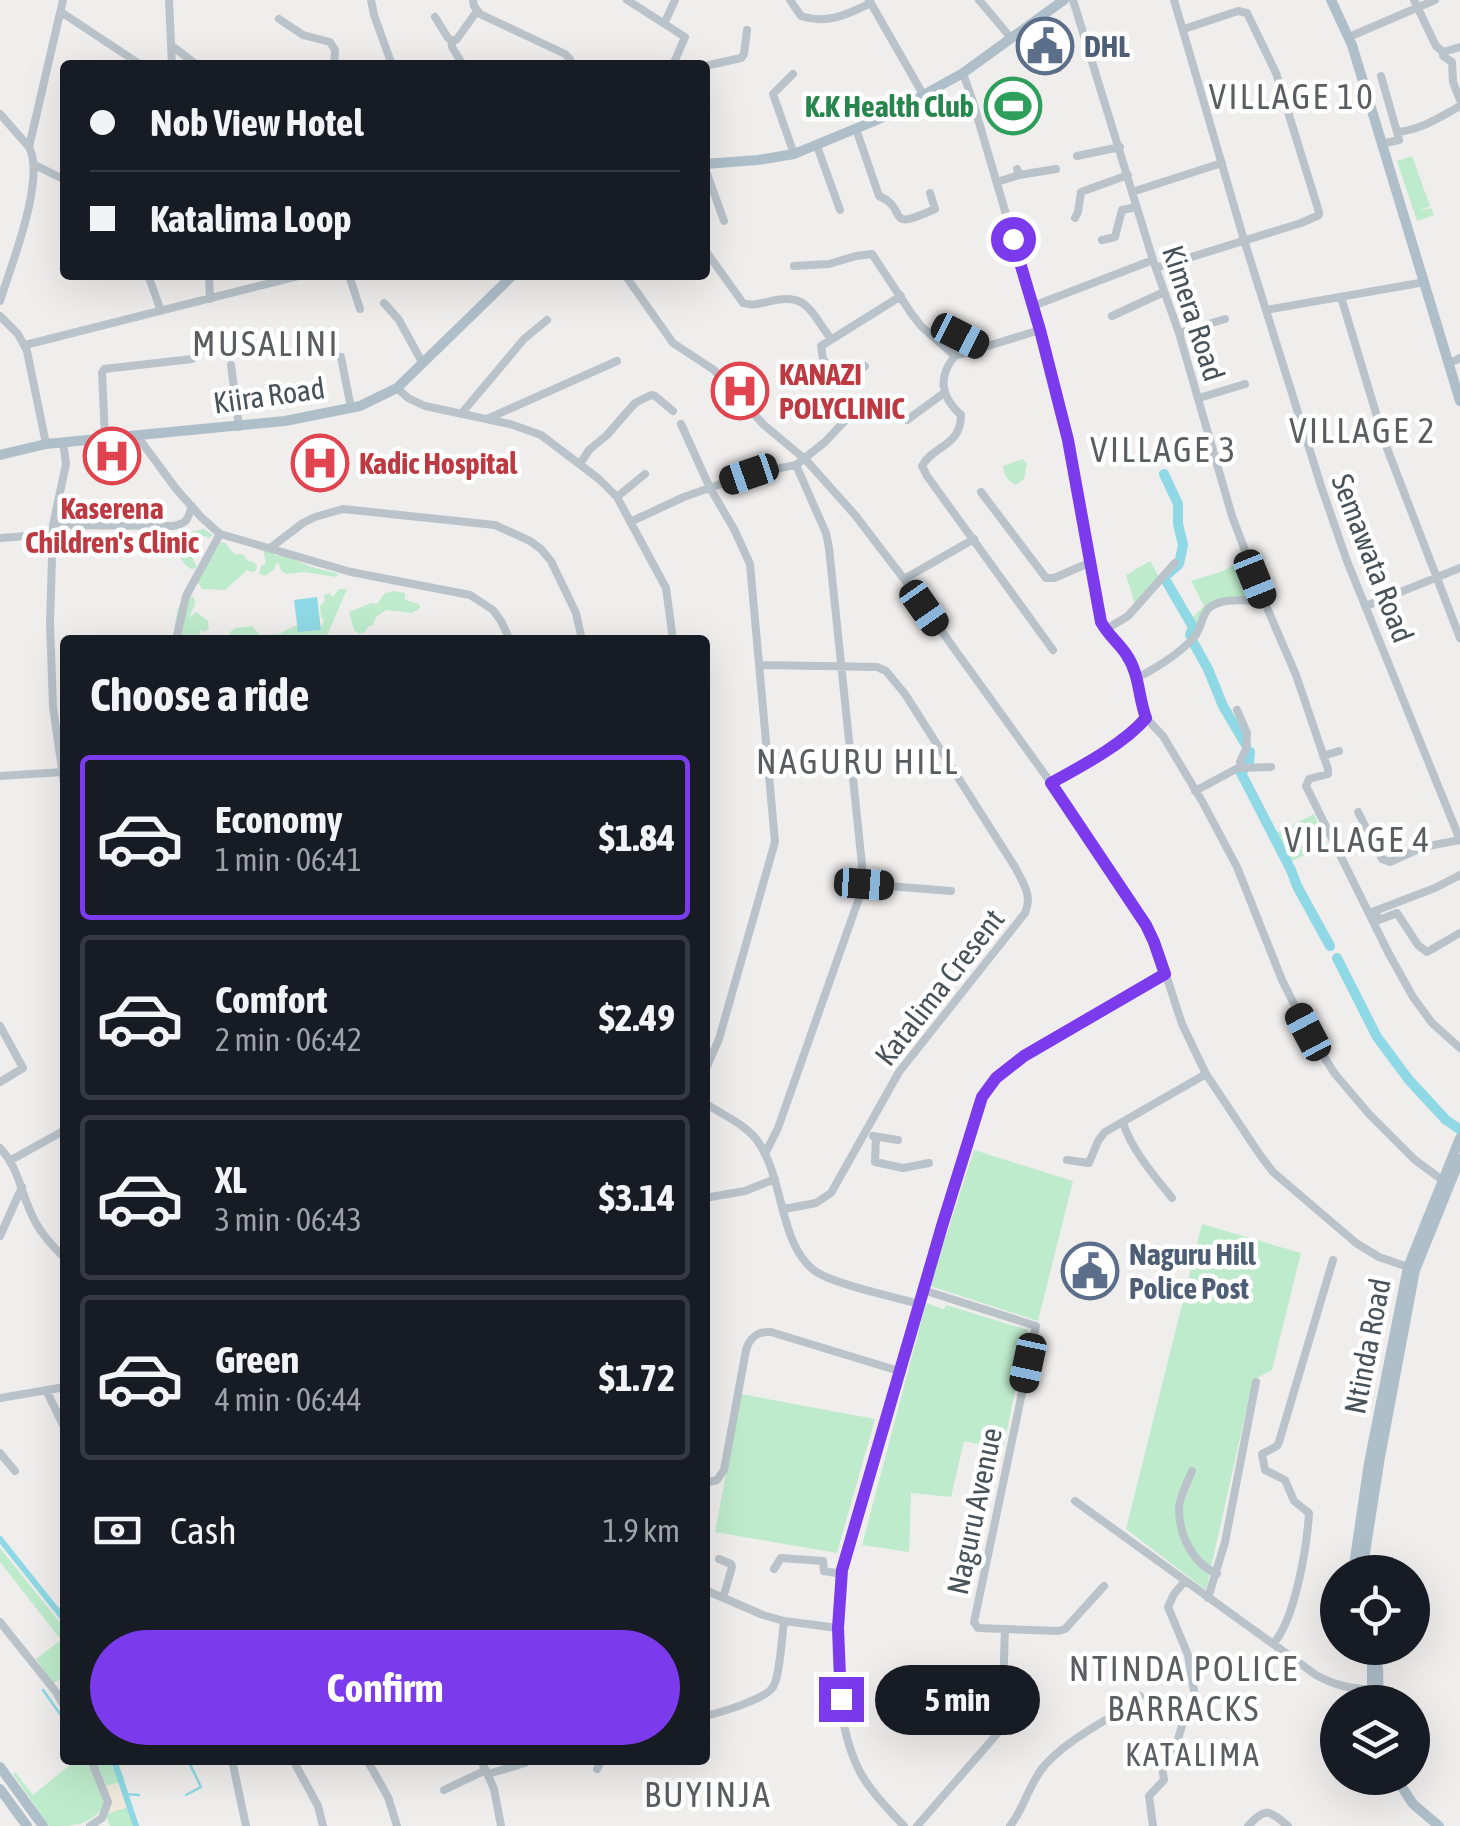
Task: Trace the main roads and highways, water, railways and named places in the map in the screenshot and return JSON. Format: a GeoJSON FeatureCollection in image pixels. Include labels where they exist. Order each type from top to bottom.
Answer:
{"type":"FeatureCollection","features":[{"type":"Feature","properties":{"kind":"main road"},"geometry":{"type":"LineString","coordinates":[[710,165],[794,154],[856,129],[962,73],[1064,0]]}},
{"type":"Feature","properties":{"kind":"main road"},"geometry":{"type":"LineString","coordinates":[[1332,0],[1348,37],[1425,282],[1455,360],[1460,401]]}},
{"type":"Feature","properties":{"kind":"main road","name":"Kiira Road"},"geometry":{"type":"LineString","coordinates":[[0,455],[54,443],[239,427],[351,408],[398,388],[508,280]]}},
{"type":"Feature","properties":{"kind":"main road","name":"Ntinda Road"},"geometry":{"type":"LineString","coordinates":[[1451,1180],[1460,1138]]}},
{"type":"Feature","properties":{"kind":"main road","name":"Ntinda Road"},"geometry":{"type":"LineString","coordinates":[[1355,1555],[1369,1463],[1412,1268],[1460,1159]]}},
{"type":"Feature","properties":{"kind":"main road","name":"Ntinda Road"},"geometry":{"type":"LineString","coordinates":[[1364,1555],[1412,1268]]}},
{"type":"Feature","properties":{"kind":"main road"},"geometry":{"type":"LineString","coordinates":[[0,1767],[43,1826]]}},
{"type":"Feature","properties":{"kind":"main road"},"geometry":{"type":"LineString","coordinates":[[0,1789],[27,1826]]}},
{"type":"Feature","properties":{"kind":"main road"},"geometry":{"type":"LineString","coordinates":[[1398,1795],[1429,1826]]}},
{"type":"Feature","properties":{"kind":"main road"},"geometry":{"type":"LineString","coordinates":[[1406,1795],[1438,1826]]}},
{"type":"Feature","properties":{"kind":"water"},"geometry":{"type":"Polygon","coordinates":[[[317,597],[321,630],[298,632],[294,600],[317,597]]]}},
{"type":"Feature","properties":{"kind":"waterway"},"geometry":{"type":"LineString","coordinates":[[1164,474],[1178,504],[1183,545],[1179,564],[1169,573]]}},
{"type":"Feature","properties":{"kind":"waterway"},"geometry":{"type":"LineString","coordinates":[[1165,579],[1193,627],[1190,635]]}},
{"type":"Feature","properties":{"kind":"waterway"},"geometry":{"type":"LineString","coordinates":[[1193,642],[1246,745]]}},
{"type":"Feature","properties":{"kind":"waterway"},"geometry":{"type":"LineString","coordinates":[[1249,763],[1250,752]]}},
{"type":"Feature","properties":{"kind":"waterway"},"geometry":{"type":"LineString","coordinates":[[1243,771],[1330,946]]}},
{"type":"Feature","properties":{"kind":"waterway"},"geometry":{"type":"LineString","coordinates":[[1337,958],[1377,1037],[1409,1080],[1459,1129]]}},
{"type":"Feature","properties":{"kind":"waterway"},"geometry":{"type":"LineString","coordinates":[[0,1539],[60,1614]]}},
{"type":"Feature","properties":{"kind":"waterway"},"geometry":{"type":"LineString","coordinates":[[54,1606],[60,1609]]}},
{"type":"Feature","properties":{"kind":"waterway"},"geometry":{"type":"LineString","coordinates":[[43,1690],[60,1714]]}},
{"type":"Feature","properties":{"kind":"waterway"},"geometry":{"type":"LineString","coordinates":[[116,1765],[136,1826]]}},
{"type":"Feature","properties":{"kind":"waterway"},"geometry":{"type":"LineString","coordinates":[[186,1795],[201,1787],[190,1765]]}},
{"type":"Feature","properties":{"kind":"waterway"},"geometry":{"type":"LineString","coordinates":[[124,1794],[139,1795]]}},
{"type":"Feature","properties":{"kind":"place","name":"DHL"},"geometry":{"type":"Point","coordinates":[1045,46]}},
{"type":"Feature","properties":{"kind":"place","name":"K.K Health Club"},"geometry":{"type":"Point","coordinates":[1013,106]}},
{"type":"Feature","properties":{"kind":"place","name":"KANAZI POLYCLINIC"},"geometry":{"type":"Point","coordinates":[740,391]}},
{"type":"Feature","properties":{"kind":"place","name":"Kaserena Children's Clinic"},"geometry":{"type":"Point","coordinates":[112,456]}},
{"type":"Feature","properties":{"kind":"place","name":"Kadic Hospital"},"geometry":{"type":"Point","coordinates":[320,463]}},
{"type":"Feature","properties":{"kind":"place","name":"Naguru Hill Police Post"},"geometry":{"type":"Point","coordinates":[1090,1271]}},
{"type":"Feature","properties":{"kind":"district","name":"VILLAGE 10"},"geometry":{"type":"Point","coordinates":[1292,96]}},
{"type":"Feature","properties":{"kind":"district","name":"MUSALINI"},"geometry":{"type":"Point","coordinates":[266,343]}},
{"type":"Feature","properties":{"kind":"district","name":"VILLAGE 2"},"geometry":{"type":"Point","coordinates":[1363,430]}},
{"type":"Feature","properties":{"kind":"district","name":"VILLAGE 3"},"geometry":{"type":"Point","coordinates":[1164,449]}},
{"type":"Feature","properties":{"kind":"district","name":"NAGURU HILL"},"geometry":{"type":"Point","coordinates":[858,761]}},
{"type":"Feature","properties":{"kind":"district","name":"VILLAGE 4"},"geometry":{"type":"Point","coordinates":[1358,839]}},
{"type":"Feature","properties":{"kind":"district","name":"NTINDA POLICE BARRACKS"},"geometry":{"type":"Point","coordinates":[1184,1688]}},
{"type":"Feature","properties":{"kind":"district","name":"KATALIMA"},"geometry":{"type":"Point","coordinates":[1193,1754]}},
{"type":"Feature","properties":{"kind":"district","name":"BUYINJA"},"geometry":{"type":"Point","coordinates":[708,1794]}}]}
